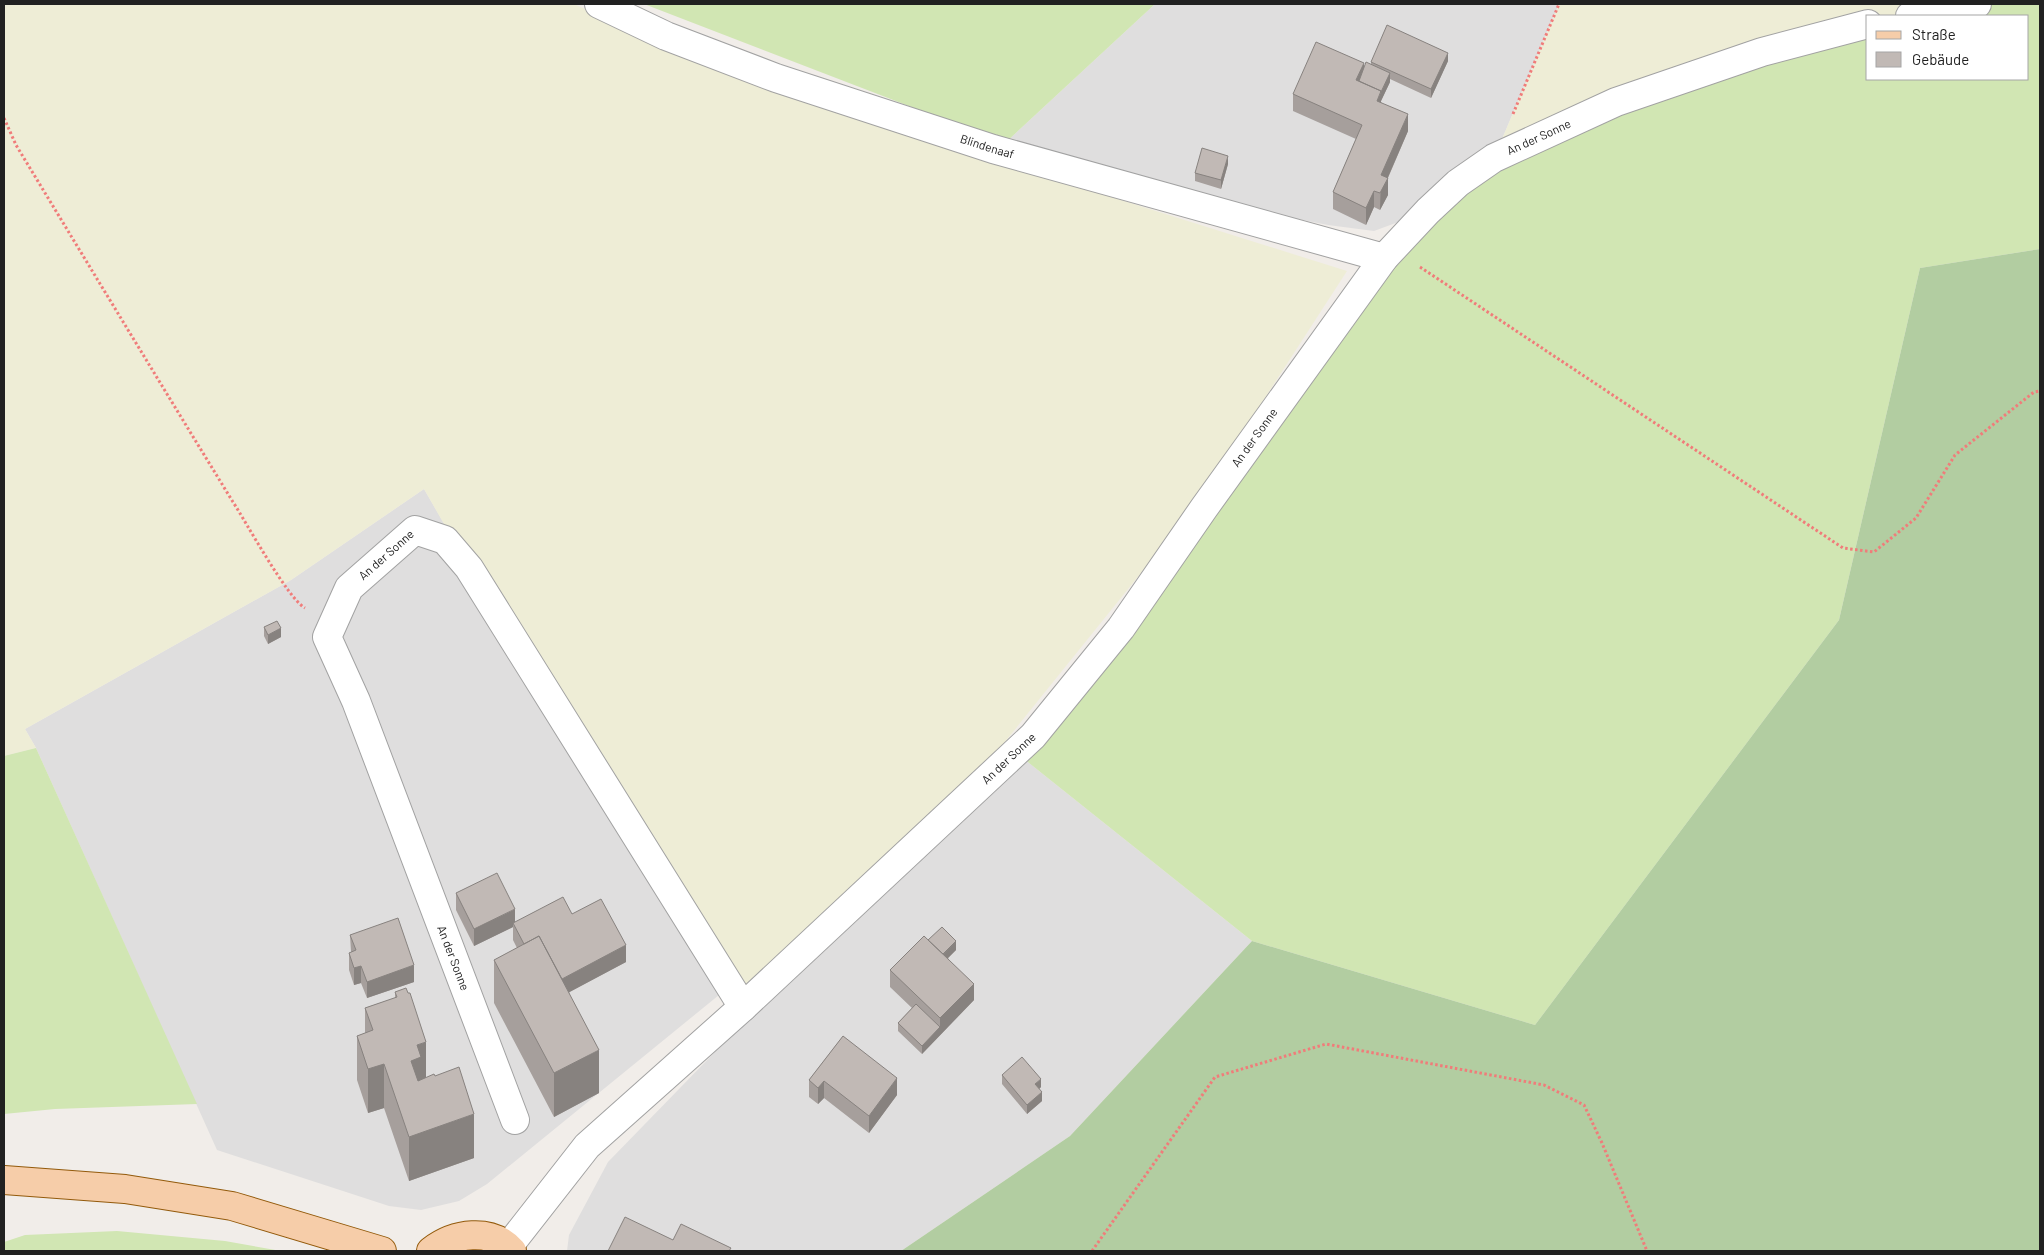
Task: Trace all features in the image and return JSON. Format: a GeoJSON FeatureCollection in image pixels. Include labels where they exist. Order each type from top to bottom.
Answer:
{"type":"FeatureCollection","features":[{"type":"Feature","properties":{"kind":"main road"},"geometry":{"type":"LineString","coordinates":[[4,1180],[124,1189],[232,1206],[382,1251]]}},
{"type":"Feature","properties":{"kind":"main road"},"geometry":{"type":"LineString","coordinates":[[432,1251],[450,1239],[469,1234],[490,1237],[510,1249]]}},
{"type":"Feature","properties":{"kind":"street","name":"Blindenaaf"},"geometry":{"type":"LineString","coordinates":[[599,4],[666,36],[776,78],[993,149],[1388,253]]}},
{"type":"Feature","properties":{"kind":"street"},"geometry":{"type":"LineString","coordinates":[[1916,15],[1977,4]]}},
{"type":"Feature","properties":{"kind":"street","name":"An der Sonne"},"geometry":{"type":"LineString","coordinates":[[510,1249],[586,1146],[743,1007],[1033,736],[1120,628],[1388,253],[1458,183],[1494,158],[1616,102],[1762,52],[1866,25]]}},
{"type":"Feature","properties":{"kind":"street","name":"An der Sonne"},"geometry":{"type":"LineString","coordinates":[[515,1120],[356,702],[327,637],[349,588],[415,530],[445,540],[469,568],[743,1007]]}},
{"type":"Feature","properties":{"kind":"path"},"geometry":{"type":"LineString","coordinates":[[1494,158],[1559,4]]}},
{"type":"Feature","properties":{"kind":"path"},"geometry":{"type":"LineString","coordinates":[[4,118],[16,145],[290,592],[300,606],[317,615],[335,620]]}},
{"type":"Feature","properties":{"kind":"path"},"geometry":{"type":"LineString","coordinates":[[1388,253],[1844,548],[1874,552],[1916,518],[1955,455],[2034,392],[2040,391]]}},
{"type":"Feature","properties":{"kind":"path"},"geometry":{"type":"LineString","coordinates":[[1092,1251],[1215,1077],[1326,1044],[1544,1085],[1584,1105],[1648,1251]]}},
{"type":"Feature","properties":{"kind":"shaded area"},"geometry":{"type":"Polygon","coordinates":[[[1155,4],[1559,4],[1494,158],[1428,211],[1374,231],[1328,225],[1193,198],[1005,143],[1155,4]]]}},
{"type":"Feature","properties":{"kind":"shaded area"},"geometry":{"type":"Polygon","coordinates":[[[424,489],[719,995],[487,1184],[459,1201],[421,1210],[389,1206],[217,1150],[36,748],[25,729],[291,580],[424,489]]]}},
{"type":"Feature","properties":{"kind":"shaded area"},"geometry":{"type":"Polygon","coordinates":[[[1019,755],[1252,941],[1070,1136],[901,1251],[567,1251],[569,1235],[608,1162],[750,1016],[1019,755]]]}},
{"type":"Feature","properties":{"kind":"green space"},"geometry":{"type":"Polygon","coordinates":[[[4,4],[574,4],[660,43],[987,158],[1347,271],[1195,506],[1004,743],[944,810],[746,988],[469,568],[424,489],[291,580],[25,729],[36,748],[4,756],[4,4]]]}},
{"type":"Feature","properties":{"kind":"green space"},"geometry":{"type":"Polygon","coordinates":[[[644,4],[1155,4],[1005,143],[644,4]]]}},
{"type":"Feature","properties":{"kind":"green space"},"geometry":{"type":"Polygon","coordinates":[[[1559,4],[1977,4],[1916,15],[1866,15],[1866,17],[1494,158],[1559,4]]]}},
{"type":"Feature","properties":{"kind":"green space"},"geometry":{"type":"Polygon","coordinates":[[[1977,4],[2040,4],[2040,249],[1920,268],[1839,620],[1535,1025],[1252,941],[1019,755],[1381,258],[1494,158],[1866,25],[1866,80],[2029,80],[2029,15],[1916,15],[1977,4]]]}},
{"type":"Feature","properties":{"kind":"green space"},"geometry":{"type":"Polygon","coordinates":[[[2040,249],[2040,1251],[901,1251],[1070,1136],[1252,941],[1535,1025],[1839,620],[1920,268],[2040,249]]]}},
{"type":"Feature","properties":{"kind":"green space"},"geometry":{"type":"Polygon","coordinates":[[[36,748],[197,1104],[55,1109],[4,1114],[4,756],[36,748]]]}},
{"type":"Feature","properties":{"kind":"green space"},"geometry":{"type":"Polygon","coordinates":[[[117,1231],[225,1241],[281,1251],[4,1251],[4,1242],[25,1235],[117,1231]]]}},
{"type":"Feature","properties":{"kind":"building"},"geometry":{"type":"Polygon","coordinates":[[[1387,25],[1448,53],[1431,89],[1371,62],[1387,25]]]}},
{"type":"Feature","properties":{"kind":"building"},"geometry":{"type":"Polygon","coordinates":[[[1316,42],[1364,63],[1356,80],[1381,91],[1377,101],[1408,114],[1381,175],[1388,178],[1380,193],[1374,191],[1366,208],[1333,192],[1362,125],[1293,94],[1316,42]]]}},
{"type":"Feature","properties":{"kind":"building"},"geometry":{"type":"Polygon","coordinates":[[[1366,62],[1390,73],[1381,92],[1359,81],[1366,62]]]}},
{"type":"Feature","properties":{"kind":"building"},"geometry":{"type":"Polygon","coordinates":[[[1202,148],[1228,156],[1221,180],[1195,173],[1202,148]]]}},
{"type":"Feature","properties":{"kind":"building"},"geometry":{"type":"Polygon","coordinates":[[[277,621],[281,628],[268,635],[264,627],[277,621]]]}},
{"type":"Feature","properties":{"kind":"building"},"geometry":{"type":"Polygon","coordinates":[[[497,873],[515,909],[474,929],[456,893],[497,873]]]}},
{"type":"Feature","properties":{"kind":"building"},"geometry":{"type":"Polygon","coordinates":[[[563,897],[572,914],[601,899],[626,945],[562,979],[539,936],[524,944],[513,923],[563,897]]]}},
{"type":"Feature","properties":{"kind":"building"},"geometry":{"type":"Polygon","coordinates":[[[398,918],[414,965],[367,982],[361,966],[354,968],[349,953],[356,950],[350,935],[398,918]]]}},
{"type":"Feature","properties":{"kind":"building"},"geometry":{"type":"Polygon","coordinates":[[[942,927],[956,941],[943,954],[928,940],[942,927]]]}},
{"type":"Feature","properties":{"kind":"building"},"geometry":{"type":"Polygon","coordinates":[[[539,936],[599,1050],[554,1073],[494,960],[539,936]]]}},
{"type":"Feature","properties":{"kind":"building"},"geometry":{"type":"Polygon","coordinates":[[[924,936],[974,984],[940,1018],[890,970],[924,936]]]}},
{"type":"Feature","properties":{"kind":"building"},"geometry":{"type":"Polygon","coordinates":[[[406,988],[408,993],[410,993],[426,1042],[417,1045],[421,1057],[411,1061],[418,1081],[459,1067],[474,1114],[409,1137],[384,1064],[368,1069],[357,1036],[373,1030],[365,1008],[397,997],[395,992],[406,988]]]}},
{"type":"Feature","properties":{"kind":"building"},"geometry":{"type":"Polygon","coordinates":[[[916,1004],[940,1027],[922,1046],[898,1023],[916,1004]]]}},
{"type":"Feature","properties":{"kind":"building"},"geometry":{"type":"Polygon","coordinates":[[[843,1036],[897,1078],[869,1116],[824,1081],[818,1088],[809,1080],[843,1036]]]}},
{"type":"Feature","properties":{"kind":"building"},"geometry":{"type":"Polygon","coordinates":[[[1022,1057],[1041,1079],[1035,1084],[1042,1092],[1027,1105],[1002,1075],[1022,1057]]]}},
{"type":"Feature","properties":{"kind":"building"},"geometry":{"type":"Polygon","coordinates":[[[625,1217],[673,1240],[681,1224],[731,1248],[729,1251],[608,1251],[625,1217]]]}}]}
